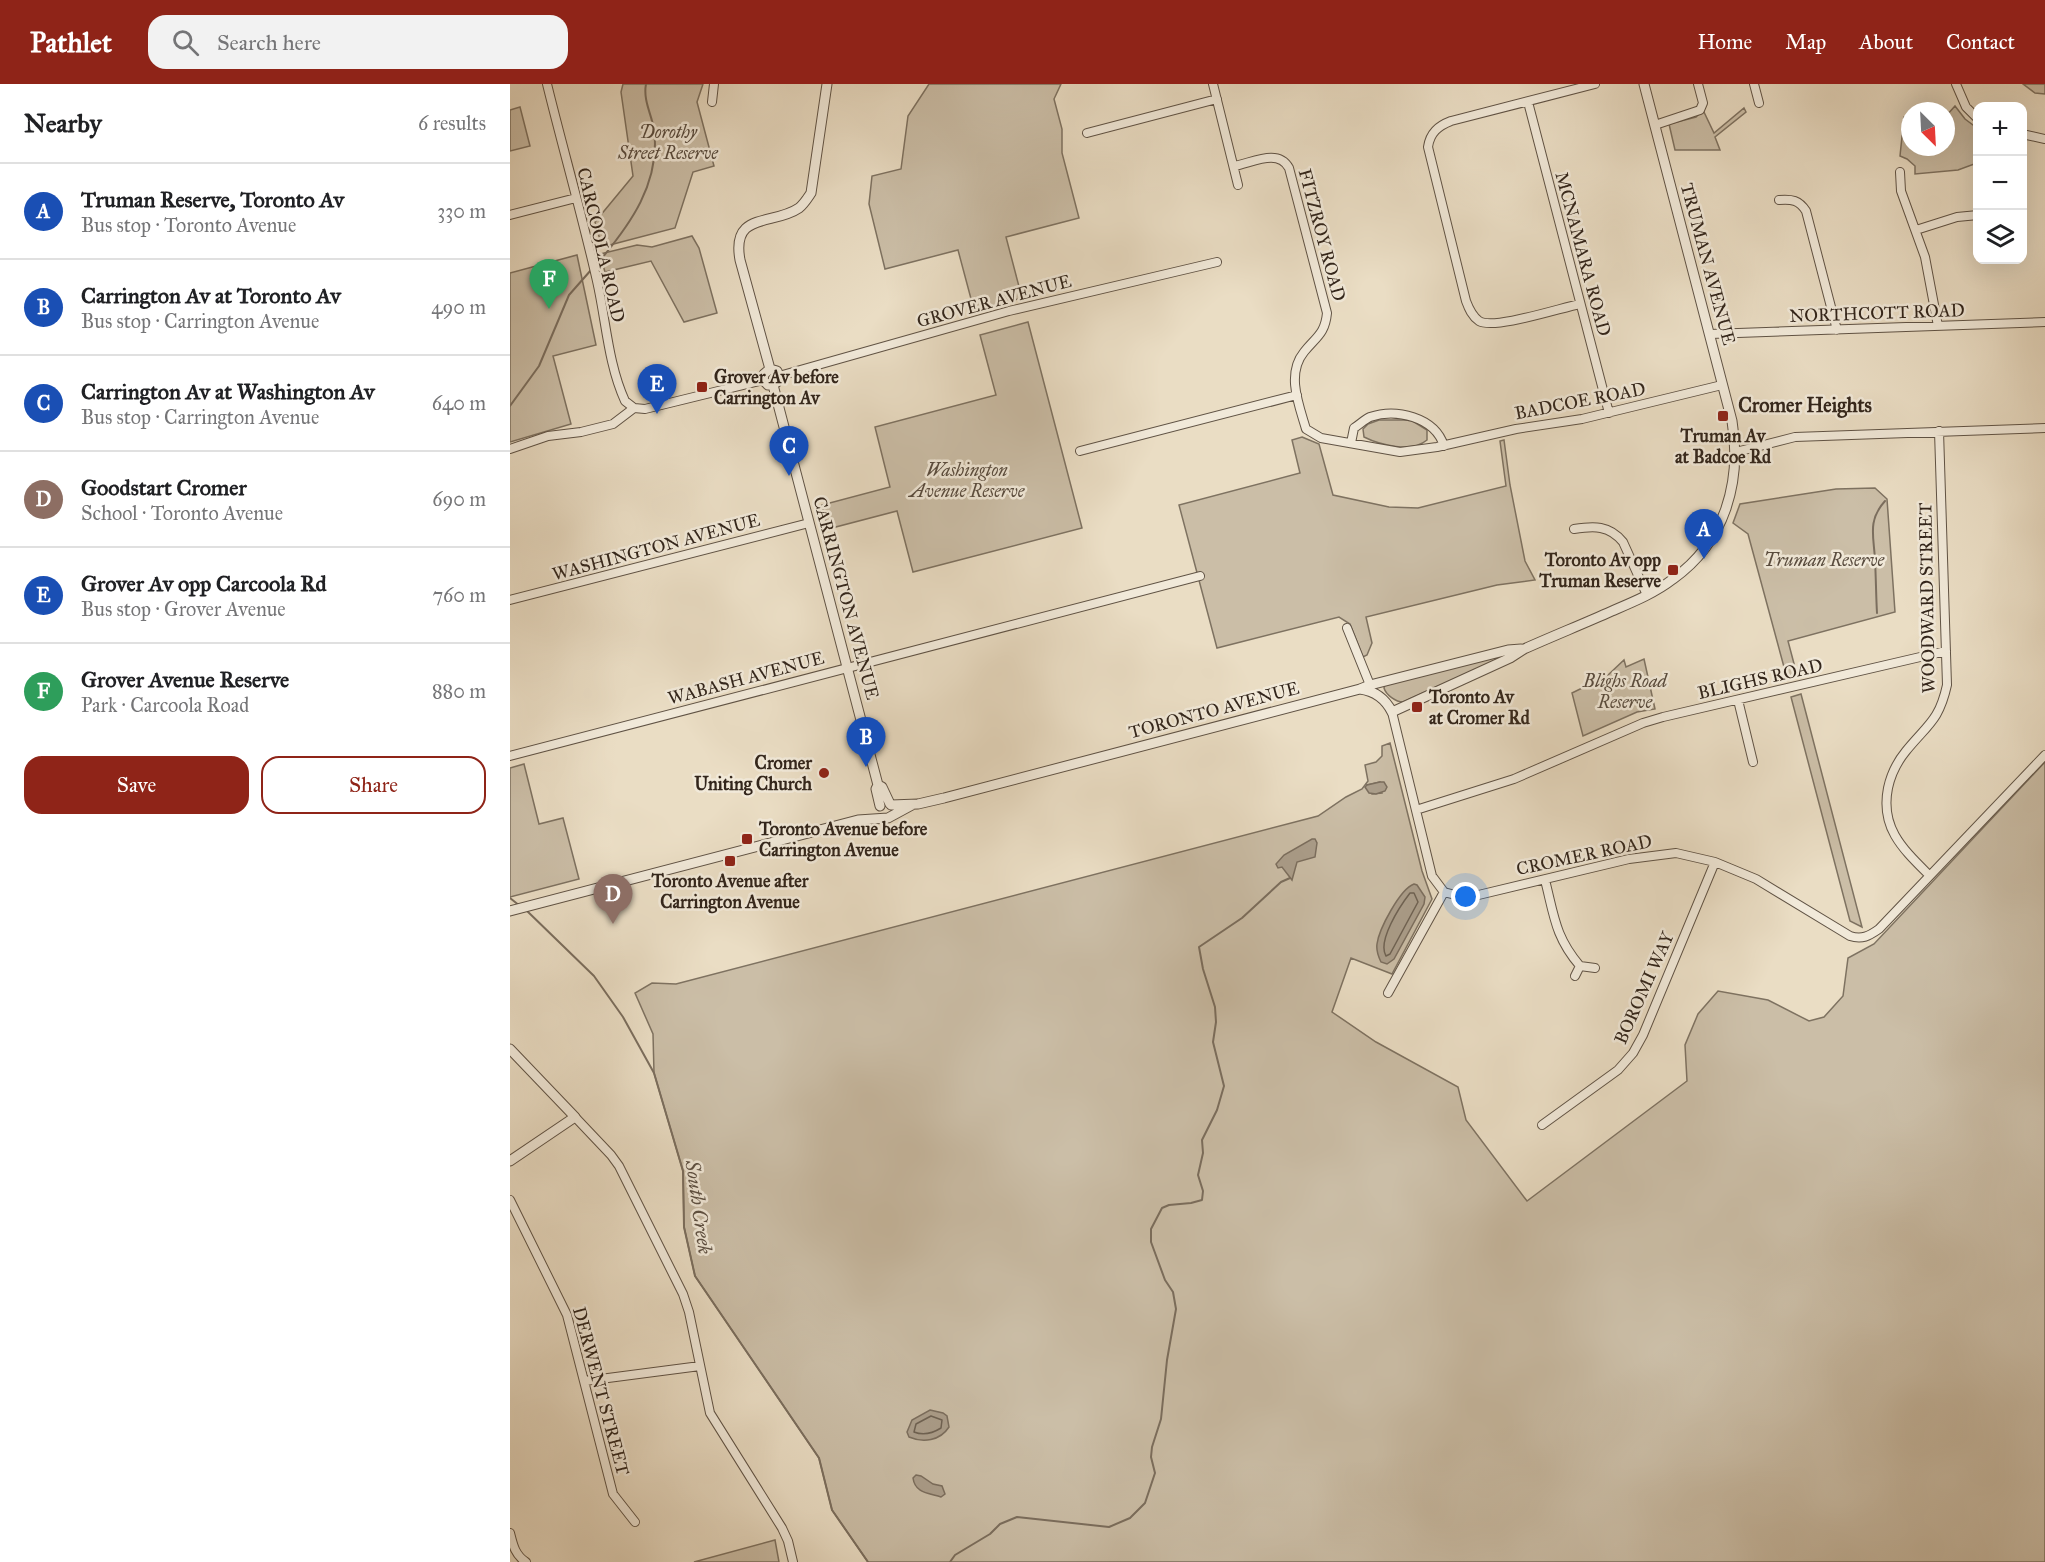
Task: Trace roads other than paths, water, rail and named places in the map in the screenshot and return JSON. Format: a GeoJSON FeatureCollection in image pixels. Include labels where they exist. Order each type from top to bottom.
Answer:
{"type":"FeatureCollection","features":[{"type":"Feature","properties":{"kind":"street","name":"CARCOOLA ROAD"},"geometry":{"type":"LineString","coordinates":[[547,84],[591,253],[606,333],[622,392],[626,401],[634,408]]}},
{"type":"Feature","properties":{"kind":"street"},"geometry":{"type":"LineString","coordinates":[[712,102],[714,84]]}},
{"type":"Feature","properties":{"kind":"street"},"geometry":{"type":"LineString","coordinates":[[770,369],[738,248],[746,228],[756,221],[791,212],[806,201],[811,193],[827,84]]}},
{"type":"Feature","properties":{"kind":"street"},"geometry":{"type":"LineString","coordinates":[[1213,84],[1238,185]]}},
{"type":"Feature","properties":{"kind":"street"},"geometry":{"type":"LineString","coordinates":[[1580,304],[1499,324],[1488,324],[1473,315],[1466,301],[1429,154],[1429,142],[1443,124],[1595,84]]}},
{"type":"Feature","properties":{"kind":"street","name":"TRUMAN AVENUE"},"geometry":{"type":"LineString","coordinates":[[1644,84],[1732,421],[1736,452]]}},
{"type":"Feature","properties":{"kind":"street"},"geometry":{"type":"LineString","coordinates":[[1655,124],[1700,110],[1703,103],[1698,84]]}},
{"type":"Feature","properties":{"kind":"street"},"geometry":{"type":"LineString","coordinates":[[1754,84],[1759,103]]}},
{"type":"Feature","properties":{"kind":"street"},"geometry":{"type":"LineString","coordinates":[[1956,84],[1966,107],[1973,115]]}},
{"type":"Feature","properties":{"kind":"street"},"geometry":{"type":"LineString","coordinates":[[1088,133],[1217,99]]}},
{"type":"Feature","properties":{"kind":"street","name":"MCNAMARA ROAD"},"geometry":{"type":"LineString","coordinates":[[1528,102],[1610,413]]}},
{"type":"Feature","properties":{"kind":"street"},"geometry":{"type":"LineString","coordinates":[[2027,135],[2045,139]]}},
{"type":"Feature","properties":{"kind":"street","name":"FITZROY ROAD"},"geometry":{"type":"LineString","coordinates":[[1234,166],[1275,157],[1284,161],[1289,168],[1327,313],[1323,331],[1299,360],[1294,382],[1297,396]]}},
{"type":"Feature","properties":{"kind":"street"},"geometry":{"type":"LineString","coordinates":[[1900,172],[1901,191],[1925,257],[1938,326]]}},
{"type":"Feature","properties":{"kind":"street"},"geometry":{"type":"LineString","coordinates":[[510,215],[576,198]]}},
{"type":"Feature","properties":{"kind":"street"},"geometry":{"type":"LineString","coordinates":[[1779,200],[1796,200],[1806,211],[1837,330]]}},
{"type":"Feature","properties":{"kind":"street"},"geometry":{"type":"LineString","coordinates":[[1916,230],[1956,217],[1973,215]]}},
{"type":"Feature","properties":{"kind":"street","name":"GROVER AVENUE"},"geometry":{"type":"LineString","coordinates":[[779,376],[1009,311],[1217,262]]}},
{"type":"Feature","properties":{"kind":"street","name":"NORTHCOTT ROAD"},"geometry":{"type":"LineString","coordinates":[[1710,334],[2045,322]]}},
{"type":"Feature","properties":{"kind":"street"},"geometry":{"type":"LineString","coordinates":[[770,369],[777,372],[779,376],[773,385],[766,384],[764,380],[765,372],[770,369]]}},
{"type":"Feature","properties":{"kind":"street"},"geometry":{"type":"LineString","coordinates":[[510,449],[548,436],[581,432],[613,424],[634,408],[645,409],[764,380]]}},
{"type":"Feature","properties":{"kind":"street","name":"CARRINGTON AVENUE"},"geometry":{"type":"LineString","coordinates":[[773,385],[878,785],[882,787],[886,809]]}},
{"type":"Feature","properties":{"kind":"street","name":"BADCOE ROAD"},"geometry":{"type":"LineString","coordinates":[[1297,396],[1306,429],[1321,438],[1400,452],[1444,446],[1516,429],[1558,424],[1722,385]]}},
{"type":"Feature","properties":{"kind":"street"},"geometry":{"type":"LineString","coordinates":[[1080,451],[1297,396]]}},
{"type":"Feature","properties":{"kind":"street"},"geometry":{"type":"LineString","coordinates":[[1351,443],[1354,428],[1369,417],[1395,413],[1418,418],[1434,430],[1444,446]]}},
{"type":"Feature","properties":{"kind":"street"},"geometry":{"type":"LineString","coordinates":[[1736,452],[1795,436],[2045,428]]}},
{"type":"Feature","properties":{"kind":"street","name":"WOODWARD STREET"},"geometry":{"type":"LineString","coordinates":[[1929,875],[1898,842],[1888,822],[1885,801],[1890,778],[1896,765],[1933,722],[1943,704],[1947,685],[1939,431]]}},
{"type":"Feature","properties":{"kind":"street","name":"TORONTO AVENUE"},"geometry":{"type":"LineString","coordinates":[[1392,712],[1510,658],[1524,649],[1647,595],[1681,573],[1699,556],[1723,519],[1731,496],[1736,452]]}},
{"type":"Feature","properties":{"kind":"street","name":"WASHINGTON AVENUE"},"geometry":{"type":"LineString","coordinates":[[510,600],[809,523]]}},
{"type":"Feature","properties":{"kind":"street"},"geometry":{"type":"LineString","coordinates":[[1574,529],[1592,526],[1606,528],[1617,535],[1623,542],[1647,595]]}},
{"type":"Feature","properties":{"kind":"street","name":"WABASH AVENUE"},"geometry":{"type":"LineString","coordinates":[[510,756],[1200,576]]}},
{"type":"Feature","properties":{"kind":"street"},"geometry":{"type":"LineString","coordinates":[[1347,628],[1370,685]]}},
{"type":"Feature","properties":{"kind":"street","name":"TORONTO AVENUE"},"geometry":{"type":"LineString","coordinates":[[512,910],[858,820],[886,809],[944,798],[1370,685],[1508,650],[1524,649]]}},
{"type":"Feature","properties":{"kind":"street","name":"BLIGHS ROAD"},"geometry":{"type":"LineString","coordinates":[[1416,810],[1514,779],[1643,723],[1946,651]]}},
{"type":"Feature","properties":{"kind":"street"},"geometry":{"type":"LineString","coordinates":[[1360,689],[1375,693],[1386,701],[1392,712],[1432,876],[1444,892],[1388,993]]}},
{"type":"Feature","properties":{"kind":"street"},"geometry":{"type":"LineString","coordinates":[[1738,700],[1753,762]]}},
{"type":"Feature","properties":{"kind":"street","name":"CROMER ROAD"},"geometry":{"type":"LineString","coordinates":[[1444,892],[1466,898],[1652,855],[1676,854],[1715,862],[1756,879],[1850,936],[1857,938],[1868,936],[1879,929],[2045,755]]}},
{"type":"Feature","properties":{"kind":"street","name":"BOROMI WAY"},"geometry":{"type":"LineString","coordinates":[[1542,1125],[1618,1070],[1633,1053],[1643,1035],[1715,862]]}},
{"type":"Feature","properties":{"kind":"street"},"geometry":{"type":"LineString","coordinates":[[1545,880],[1560,937],[1567,951],[1581,966],[1595,968]]}},
{"type":"Feature","properties":{"kind":"street"},"geometry":{"type":"LineString","coordinates":[[1575,976],[1581,966]]}},
{"type":"Feature","properties":{"kind":"street"},"geometry":{"type":"LineString","coordinates":[[510,1049],[575,1116],[619,1166],[683,1294],[689,1312],[710,1413],[782,1528],[793,1562]]}},
{"type":"Feature","properties":{"kind":"street"},"geometry":{"type":"LineString","coordinates":[[510,1161],[575,1116]]}},
{"type":"Feature","properties":{"kind":"street","name":"DERWENT STREET"},"geometry":{"type":"LineString","coordinates":[[510,1200],[567,1315],[613,1494],[635,1522]]}},
{"type":"Feature","properties":{"kind":"street"},"geometry":{"type":"LineString","coordinates":[[585,1381],[700,1366]]}},
{"type":"Feature","properties":{"kind":"street"},"geometry":{"type":"LineString","coordinates":[[510,1533],[515,1550],[526,1562]]}},
{"type":"Feature","properties":{"kind":"water"},"geometry":{"type":"Polygon","coordinates":[[[1384,782],[1387,787],[1385,791],[1376,794],[1369,793],[1365,787],[1367,785],[1384,782]]]}},
{"type":"Feature","properties":{"kind":"water"},"geometry":{"type":"Polygon","coordinates":[[[1315,839],[1317,843],[1315,857],[1297,862],[1292,880],[1282,867],[1278,868],[1276,864],[1284,855],[1315,839]]]}},
{"type":"Feature","properties":{"kind":"water"},"geometry":{"type":"Polygon","coordinates":[[[1414,884],[1425,897],[1424,904],[1394,959],[1387,964],[1381,962],[1377,947],[1382,929],[1397,901],[1408,887],[1414,884]]]}},
{"type":"Feature","properties":{"kind":"water"},"geometry":{"type":"Polygon","coordinates":[[[930,1410],[947,1416],[949,1427],[941,1435],[931,1440],[909,1437],[907,1432],[912,1420],[930,1410]]]}},
{"type":"Feature","properties":{"kind":"water"},"geometry":{"type":"Polygon","coordinates":[[[916,1475],[942,1486],[945,1494],[941,1497],[919,1490],[913,1478],[916,1475]]]}},
{"type":"Feature","properties":{"kind":"waterway","name":"South Creek"},"geometry":{"type":"LineString","coordinates":[[597,264],[631,218],[648,185],[653,167],[654,129],[646,101],[646,84]]}},
{"type":"Feature","properties":{"kind":"waterway","name":"South Creek"},"geometry":{"type":"LineString","coordinates":[[510,406],[539,366],[569,295],[591,270]]}},
{"type":"Feature","properties":{"kind":"waterway"},"geometry":{"type":"LineString","coordinates":[[1877,613],[1873,529],[1876,515],[1885,501]]}},
{"type":"Feature","properties":{"kind":"waterway"},"geometry":{"type":"LineString","coordinates":[[950,1562],[955,1555],[990,1534],[1000,1524],[1017,1517],[1109,1527],[1130,1518],[1145,1503],[1155,1473],[1151,1457],[1152,1447],[1161,1419],[1167,1360],[1176,1309],[1173,1292],[1165,1280],[1151,1242],[1151,1229],[1162,1208],[1202,1200],[1203,1191],[1198,1175],[1203,1153],[1202,1140],[1217,1110],[1224,1086],[1213,1042],[1216,1022],[1215,1007],[1203,969],[1199,947],[1242,918],[1281,882],[1290,878]]}},
{"type":"Feature","properties":{"kind":"waterway","name":"South Creek"},"geometry":{"type":"LineString","coordinates":[[510,898],[520,906]]}},
{"type":"Feature","properties":{"kind":"waterway","name":"South Creek"},"geometry":{"type":"LineString","coordinates":[[525,909],[594,976],[623,1017],[654,1073],[683,1171],[684,1227],[695,1276],[819,1458],[832,1510],[868,1562]]}},
{"type":"Feature","properties":{"kind":"place","name":"Grover Avenue Reserve"},"geometry":{"type":"Point","coordinates":[549,309]}},
{"type":"Feature","properties":{"kind":"place","name":"Grover Av before Carrington Av"},"geometry":{"type":"Point","coordinates":[702,387]}},
{"type":"Feature","properties":{"kind":"place","name":"Grover Av opp Carcoola Rd"},"geometry":{"type":"Point","coordinates":[657,414]}},
{"type":"Feature","properties":{"kind":"place","name":"Truman Av at Badcoe Rd"},"geometry":{"type":"Point","coordinates":[1723,416]}},
{"type":"Feature","properties":{"kind":"place","name":"Carrington Av at Washington Av"},"geometry":{"type":"Point","coordinates":[789,476]}},
{"type":"Feature","properties":{"kind":"place","name":"Truman Reserve, Toronto Av"},"geometry":{"type":"Point","coordinates":[1704,559]}},
{"type":"Feature","properties":{"kind":"place","name":"Toronto Av opp Truman Reserve"},"geometry":{"type":"Point","coordinates":[1673,570]}},
{"type":"Feature","properties":{"kind":"place","name":"Toronto Av at Cromer Rd"},"geometry":{"type":"Point","coordinates":[1417,707]}},
{"type":"Feature","properties":{"kind":"place","name":"Carrington Av at Toronto Av"},"geometry":{"type":"Point","coordinates":[866,767]}},
{"type":"Feature","properties":{"kind":"place","name":"Cromer Uniting Church"},"geometry":{"type":"Point","coordinates":[824,773]}},
{"type":"Feature","properties":{"kind":"place","name":"Toronto Avenue before Carrington Avenue"},"geometry":{"type":"Point","coordinates":[747,839]}},
{"type":"Feature","properties":{"kind":"place","name":"Toronto Avenue after Carrington Avenue"},"geometry":{"type":"Point","coordinates":[730,861]}},
{"type":"Feature","properties":{"kind":"place","name":"Goodstart Cromer"},"geometry":{"type":"Point","coordinates":[613,924]}},
{"type":"Feature","properties":{"kind":"district","name":"Cromer Heights"},"geometry":{"type":"Point","coordinates":[1805,405]}},
{"type":"Feature","properties":{"kind":"park label","name":"Dorothy Street Reserve"},"geometry":{"type":"Point","coordinates":[668,142]}},
{"type":"Feature","properties":{"kind":"park label","name":"Washington Avenue Reserve"},"geometry":{"type":"Point","coordinates":[967,480]}},
{"type":"Feature","properties":{"kind":"park label","name":"Truman Reserve"},"geometry":{"type":"Point","coordinates":[1824,560]}},
{"type":"Feature","properties":{"kind":"park label","name":"Blighs Road Reserve"},"geometry":{"type":"Point","coordinates":[1625,691]}}]}
